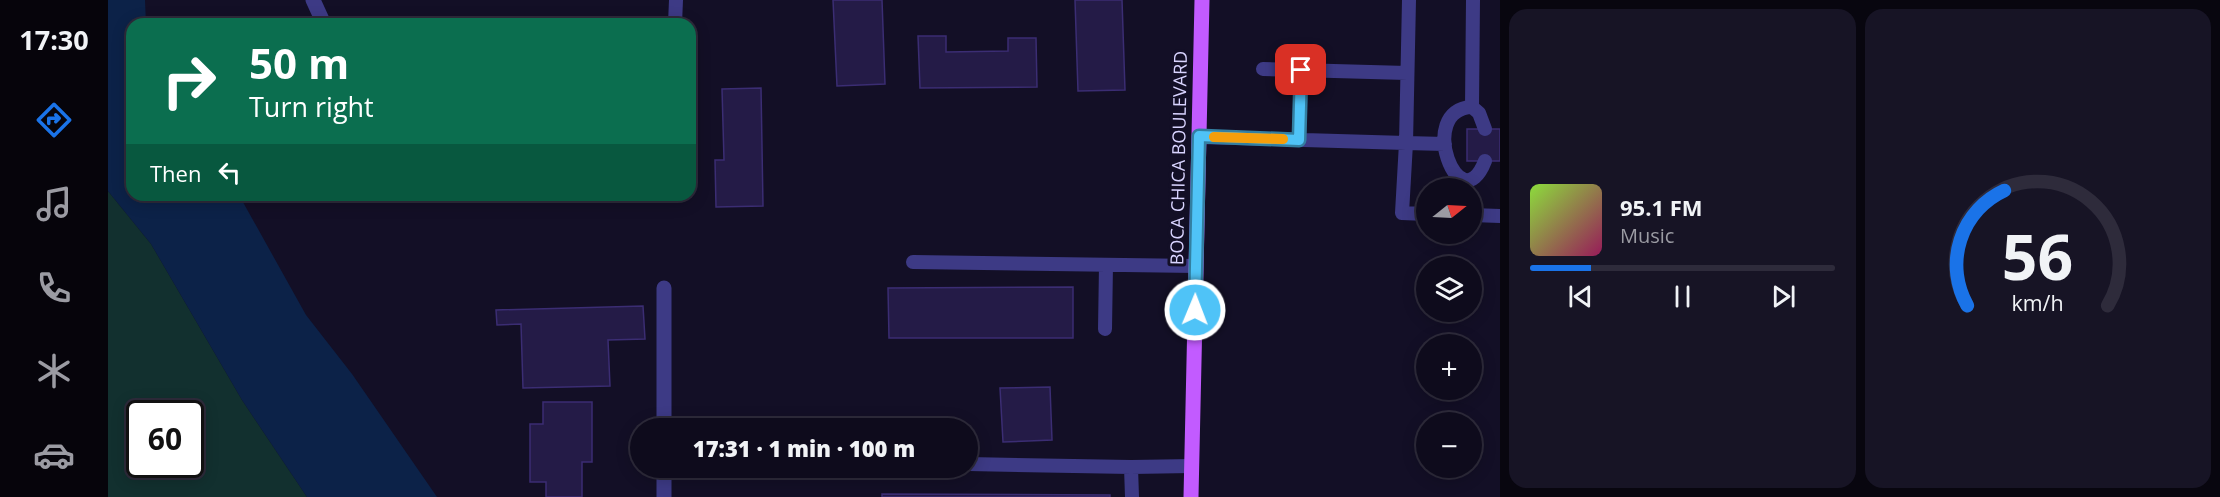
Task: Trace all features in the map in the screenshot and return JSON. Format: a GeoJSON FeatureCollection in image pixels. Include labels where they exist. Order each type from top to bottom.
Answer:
{"type":"FeatureCollection","features":[{"type":"Feature","properties":{"kind":"main road","name":"BOCA CHICA BOULEVARD"},"geometry":{"type":"LineString","coordinates":[[1191,497],[1202,0]]}},
{"type":"Feature","properties":{"kind":"street"},"geometry":{"type":"LineString","coordinates":[[313,0],[321,18]]}},
{"type":"Feature","properties":{"kind":"street"},"geometry":{"type":"LineString","coordinates":[[664,288],[664,418]]}},
{"type":"Feature","properties":{"kind":"street"},"geometry":{"type":"LineString","coordinates":[[664,478],[664,497]]}},
{"type":"Feature","properties":{"kind":"lane"},"geometry":{"type":"LineString","coordinates":[[675,18],[676,0]]}},
{"type":"Feature","properties":{"kind":"lane"},"geometry":{"type":"LineString","coordinates":[[1409,0],[1402,213],[1416,214]]}},
{"type":"Feature","properties":{"kind":"lane"},"geometry":{"type":"LineString","coordinates":[[1472,107],[1473,0]]}},
{"type":"Feature","properties":{"kind":"lane"},"geometry":{"type":"LineString","coordinates":[[1263,69],[1407,72]]}},
{"type":"Feature","properties":{"kind":"lane"},"geometry":{"type":"LineString","coordinates":[[1299,140],[1301,70]]}},
{"type":"Feature","properties":{"kind":"lane"},"geometry":{"type":"LineString","coordinates":[[1458,178],[1452,172],[1445,144],[1445,130],[1452,116],[1462,107],[1472,107],[1479,113],[1485,129]]}},
{"type":"Feature","properties":{"kind":"lane"},"geometry":{"type":"LineString","coordinates":[[1199,136],[1445,144]]}},
{"type":"Feature","properties":{"kind":"lane"},"geometry":{"type":"LineString","coordinates":[[1474,178],[1485,161]]}},
{"type":"Feature","properties":{"kind":"lane"},"geometry":{"type":"LineString","coordinates":[[1482,215],[1500,216]]}},
{"type":"Feature","properties":{"kind":"lane"},"geometry":{"type":"LineString","coordinates":[[913,262],[1196,266]]}},
{"type":"Feature","properties":{"kind":"lane"},"geometry":{"type":"LineString","coordinates":[[1105,328],[1106,265]]}},
{"type":"Feature","properties":{"kind":"lane"},"geometry":{"type":"LineString","coordinates":[[978,464],[1192,466]]}},
{"type":"Feature","properties":{"kind":"lane"},"geometry":{"type":"LineString","coordinates":[[1131,467],[1132,497]]}},
{"type":"Feature","properties":{"kind":"green space"},"geometry":{"type":"Polygon","coordinates":[[[108,191],[151,244],[242,400],[307,497],[108,497],[108,191]]]}},
{"type":"Feature","properties":{"kind":"water"},"geometry":{"type":"Polygon","coordinates":[[[108,0],[145,0],[146,18],[126,18],[126,201],[242,201],[306,315],[352,374],[437,497],[307,497],[242,400],[151,244],[108,191],[108,0]]]}},
{"type":"Feature","properties":{"kind":"building"},"geometry":{"type":"Polygon","coordinates":[[[833,0],[882,0],[885,84],[837,86],[833,0]]]}},
{"type":"Feature","properties":{"kind":"building"},"geometry":{"type":"Polygon","coordinates":[[[1075,0],[1122,0],[1125,90],[1078,91],[1075,0]]]}},
{"type":"Feature","properties":{"kind":"building"},"geometry":{"type":"Polygon","coordinates":[[[918,36],[946,36],[946,52],[1008,51],[1008,38],[1036,38],[1037,87],[920,88],[918,36]]]}},
{"type":"Feature","properties":{"kind":"building"},"geometry":{"type":"Polygon","coordinates":[[[761,88],[763,206],[716,207],[715,160],[724,160],[722,89],[761,88]]]}},
{"type":"Feature","properties":{"kind":"building"},"geometry":{"type":"Polygon","coordinates":[[[1467,129],[1500,129],[1500,161],[1467,161],[1467,129]]]}},
{"type":"Feature","properties":{"kind":"building"},"geometry":{"type":"Polygon","coordinates":[[[1073,287],[1073,338],[889,338],[888,288],[1073,287]]]}},
{"type":"Feature","properties":{"kind":"building"},"geometry":{"type":"Polygon","coordinates":[[[643,306],[645,339],[608,340],[610,386],[523,388],[521,324],[497,325],[496,310],[643,306]]]}},
{"type":"Feature","properties":{"kind":"building"},"geometry":{"type":"Polygon","coordinates":[[[1050,387],[1052,440],[1003,442],[1000,388],[1050,387]]]}},
{"type":"Feature","properties":{"kind":"building"},"geometry":{"type":"Polygon","coordinates":[[[543,402],[592,402],[592,462],[582,462],[582,497],[546,497],[546,482],[530,482],[530,424],[543,424],[543,402]]]}},
{"type":"Feature","properties":{"kind":"building"},"geometry":{"type":"Polygon","coordinates":[[[882,494],[1110,495],[1110,497],[882,497],[882,494]]]}},
{"type":"Feature","properties":{"kind":"slow traffic"},"geometry":{"type":"LineString","coordinates":[[1214,137],[1283,139]]}},
{"type":"Feature","properties":{"kind":"route"},"geometry":{"type":"LineString","coordinates":[[1195,310],[1199,136],[1299,140],[1301,70]]}}]}
